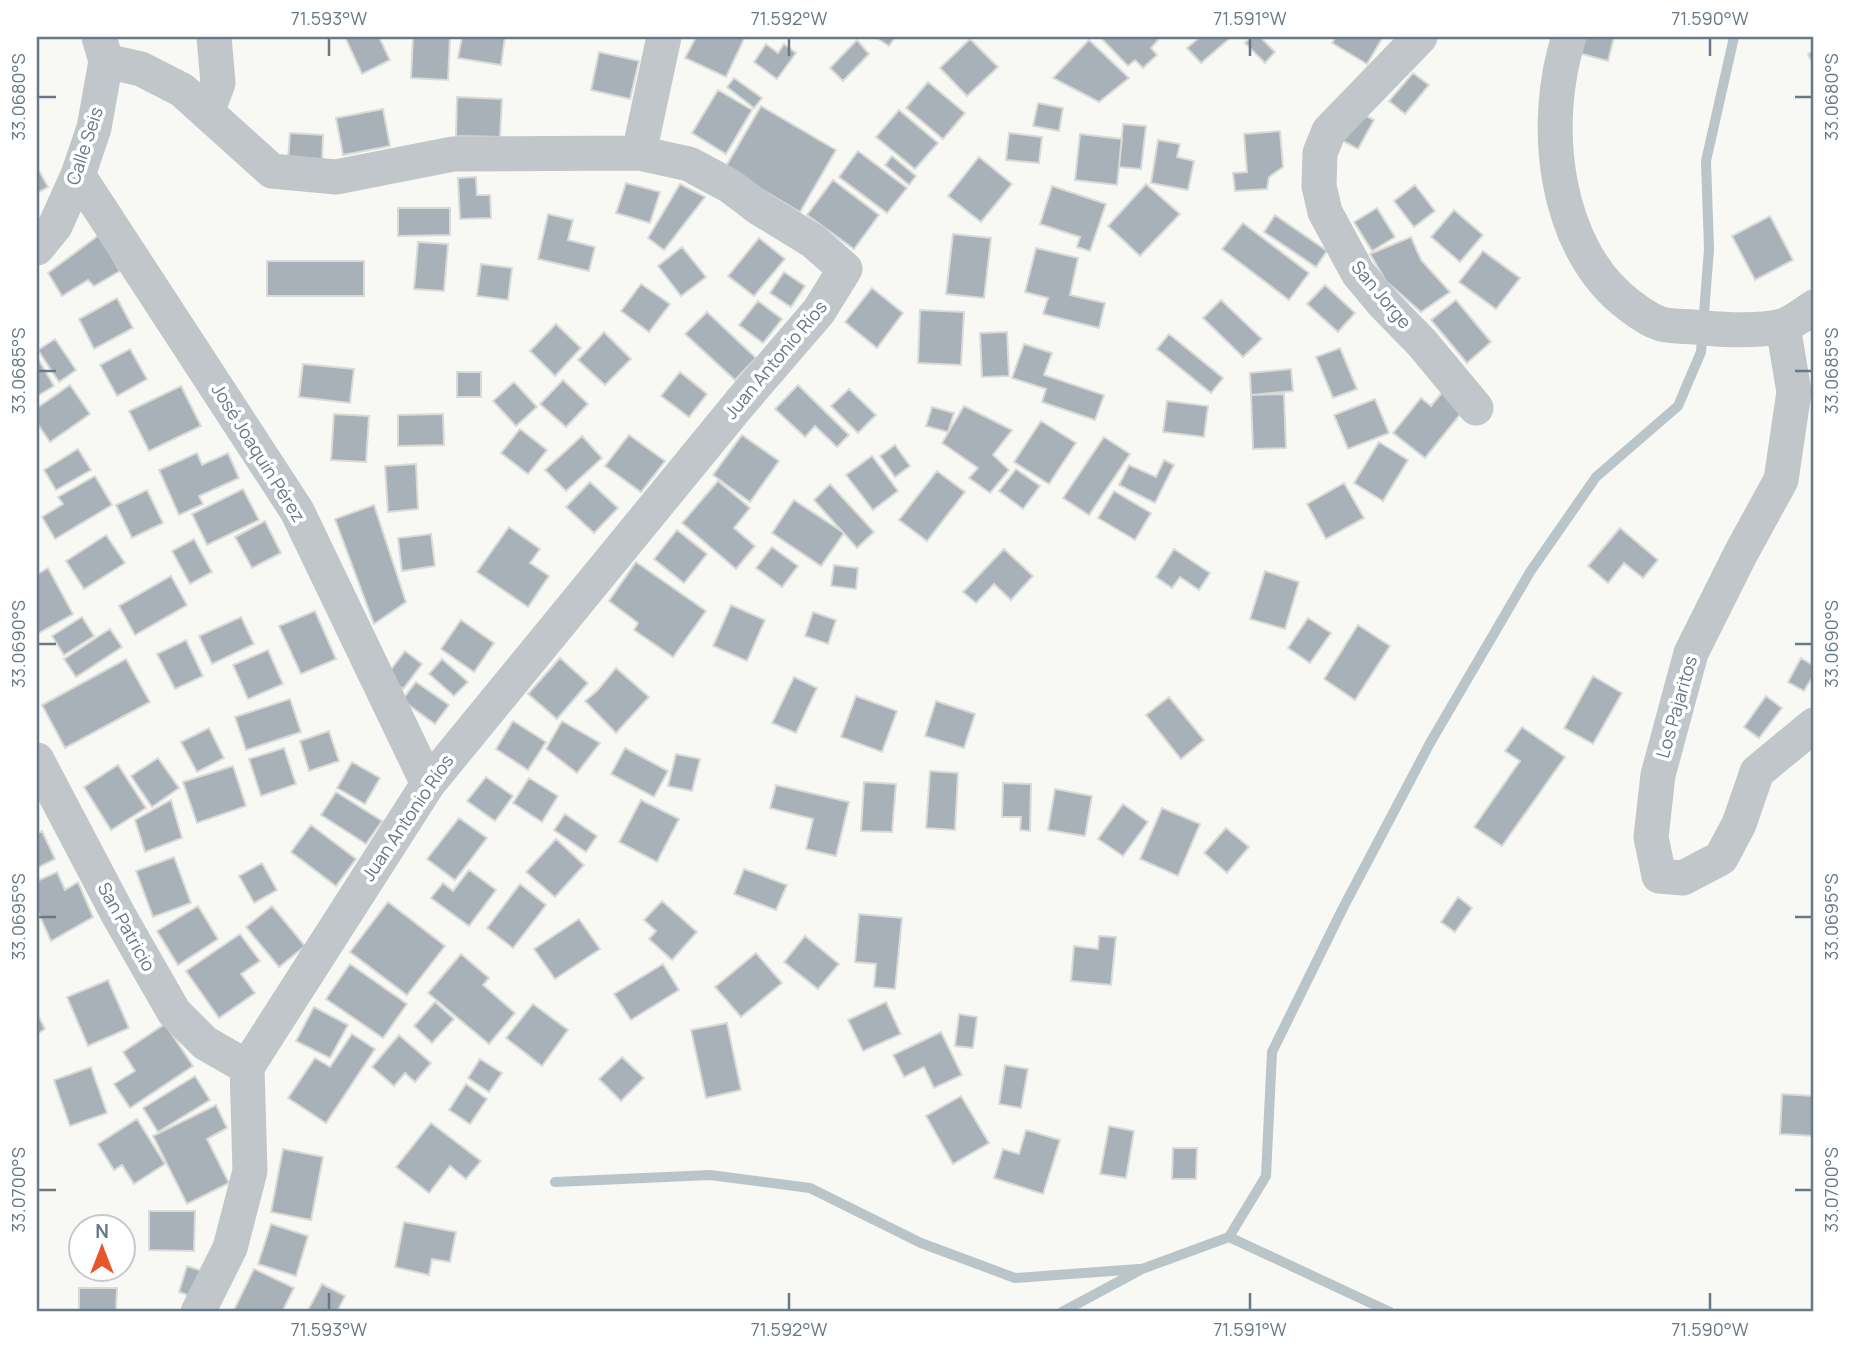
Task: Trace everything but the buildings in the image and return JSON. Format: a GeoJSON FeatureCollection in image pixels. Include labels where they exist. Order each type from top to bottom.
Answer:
{"type":"FeatureCollection","features":[{"type":"Feature","properties":{"kind":"street"},"geometry":{"type":"LineString","coordinates":[[207,113],[218,83],[215,37]]}},
{"type":"Feature","properties":{"kind":"street"},"geometry":{"type":"LineString","coordinates":[[639,153],[664,37]]}},
{"type":"Feature","properties":{"kind":"street","name":"San Jorge"},"geometry":{"type":"LineString","coordinates":[[1420,37],[1329,131],[1320,153],[1319,186],[1325,212],[1358,273],[1382,303],[1422,343],[1475,408]]}},
{"type":"Feature","properties":{"kind":"street"},"geometry":{"type":"LineString","coordinates":[[1569,37],[1562,61],[1554,135],[1565,207],[1589,265],[1613,293],[1642,315],[1661,324],[1730,330],[1783,326],[1814,307]]}},
{"type":"Feature","properties":{"kind":"street","name":"Juan Antonio Ríos"},"geometry":{"type":"LineString","coordinates":[[103,49],[182,90],[272,171],[336,177],[453,154],[639,153],[689,164],[730,186],[813,241],[845,270],[819,311],[740,403],[428,784],[247,1067]]}},
{"type":"Feature","properties":{"kind":"street","name":"Calle Seis"},"geometry":{"type":"LineString","coordinates":[[37,248],[55,226],[78,175],[94,128],[103,49]]}},
{"type":"Feature","properties":{"kind":"street","name":"José Joaquín Pérez"},"geometry":{"type":"LineString","coordinates":[[78,175],[297,510],[428,784]]}},
{"type":"Feature","properties":{"kind":"street","name":"Los Pajaritos"},"geometry":{"type":"LineString","coordinates":[[1783,326],[1794,393],[1781,480],[1691,653],[1658,775],[1651,837],[1659,876],[1683,878],[1721,858],[1739,824],[1757,772],[1814,725]]}},
{"type":"Feature","properties":{"kind":"street","name":"San Patricio"},"geometry":{"type":"LineString","coordinates":[[37,760],[174,1012],[205,1043],[247,1067]]}},
{"type":"Feature","properties":{"kind":"street"},"geometry":{"type":"LineString","coordinates":[[198,1312],[230,1248],[250,1171],[247,1067]]}},
{"type":"Feature","properties":{"kind":"waterway"},"geometry":{"type":"LineString","coordinates":[[1062,1312],[1142,1269],[1229,1237],[1266,1176],[1272,1052],[1343,908],[1430,743],[1530,572],[1596,477],[1678,406],[1701,352],[1709,249],[1706,161],[1734,37]]}},
{"type":"Feature","properties":{"kind":"waterway"},"geometry":{"type":"LineString","coordinates":[[555,1182],[710,1175],[810,1188],[921,1243],[1015,1278],[1139,1269]]}},
{"type":"Feature","properties":{"kind":"waterway"},"geometry":{"type":"LineString","coordinates":[[1229,1237],[1390,1312]]}}]}
